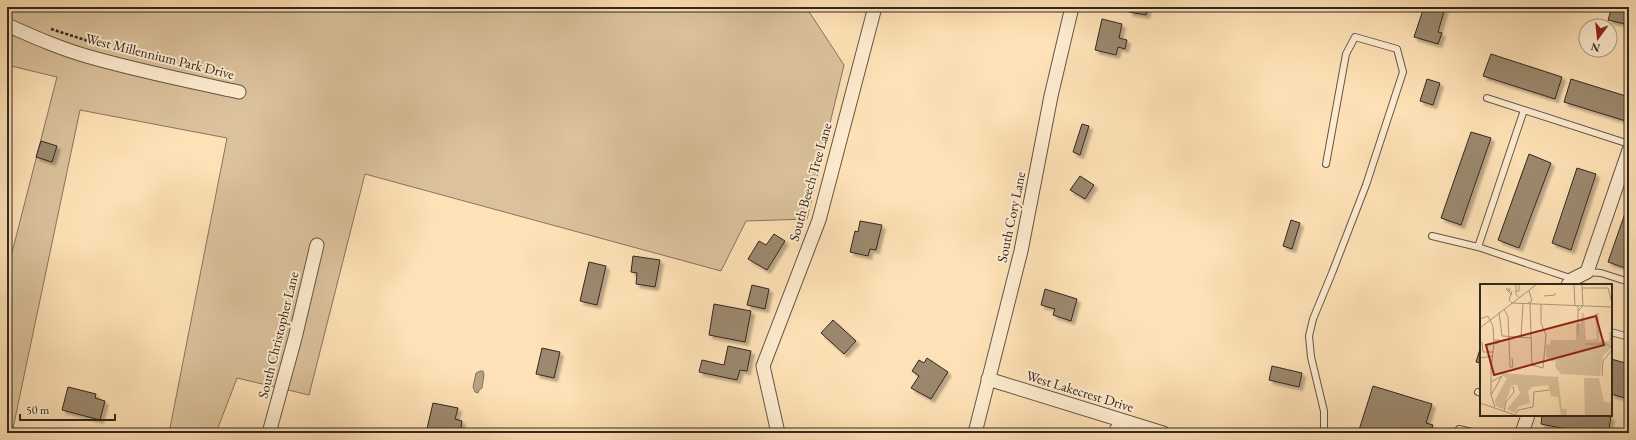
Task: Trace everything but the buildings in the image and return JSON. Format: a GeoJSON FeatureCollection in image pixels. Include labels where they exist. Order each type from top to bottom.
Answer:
{"type":"FeatureCollection","features":[{"type":"Feature","properties":{"kind":"street","name":"South Beech Tree Lane"},"geometry":{"type":"LineString","coordinates":[[778,433],[763,366],[819,220],[875,7]]}},
{"type":"Feature","properties":{"kind":"street","name":"South Cory Lane"},"geometry":{"type":"LineString","coordinates":[[975,433],[1024,239],[1051,96],[1072,7]]}},
{"type":"Feature","properties":{"kind":"street","name":"West Millennium Park Drive"},"geometry":{"type":"LineString","coordinates":[[7,25],[44,41],[89,57],[139,70],[239,92]]}},
{"type":"Feature","properties":{"kind":"street"},"geometry":{"type":"LineString","coordinates":[[1571,282],[1587,272],[1629,150]]}},
{"type":"Feature","properties":{"kind":"street","name":"South Christopher Lane"},"geometry":{"type":"LineString","coordinates":[[269,433],[295,338],[317,245]]}},
{"type":"Feature","properties":{"kind":"street","name":"West Lakecrest Drive"},"geometry":{"type":"LineString","coordinates":[[988,379],[1164,433]]}},
{"type":"Feature","properties":{"kind":"street"},"geometry":{"type":"LineString","coordinates":[[1522,433],[1528,416]]}},
{"type":"Feature","properties":{"kind":"street"},"geometry":{"type":"LineString","coordinates":[[1115,433],[1121,421]]}},
{"type":"Feature","properties":{"kind":"lane"},"geometry":{"type":"LineString","coordinates":[[1324,433],[1324,411],[1311,357],[1309,336],[1313,320],[1366,185],[1403,72],[1397,49],[1355,38],[1346,54],[1326,164]]}},
{"type":"Feature","properties":{"kind":"lane"},"geometry":{"type":"LineString","coordinates":[[1487,98],[1629,144]]}},
{"type":"Feature","properties":{"kind":"lane"},"geometry":{"type":"LineString","coordinates":[[1478,248],[1524,110]]}},
{"type":"Feature","properties":{"kind":"lane"},"geometry":{"type":"LineString","coordinates":[[1432,236],[1478,248],[1571,282]]}},
{"type":"Feature","properties":{"kind":"lane"},"geometry":{"type":"LineString","coordinates":[[1587,272],[1601,273],[1629,282]]}},
{"type":"Feature","properties":{"kind":"lane"},"geometry":{"type":"LineString","coordinates":[[1612,332],[1629,337]]}},
{"type":"Feature","properties":{"kind":"lane"},"geometry":{"type":"LineString","coordinates":[[1458,433],[1460,429],[1476,433]]}},
{"type":"Feature","properties":{"kind":"path"},"geometry":{"type":"LineString","coordinates":[[44,26],[114,49]]}},
{"type":"Feature","properties":{"kind":"shaded area"},"geometry":{"type":"Polygon","coordinates":[[[7,7],[806,7],[844,65],[807,219],[746,221],[721,271],[365,174],[309,395],[237,378],[216,433],[169,433],[227,138],[80,110],[12,433],[7,433],[7,272],[57,77],[7,65],[7,7]]]}},
{"type":"Feature","properties":{"kind":"shaded area"},"geometry":{"type":"Polygon","coordinates":[[[483,371],[484,375],[482,388],[478,393],[475,392],[473,387],[476,373],[483,371]]]}}]}
